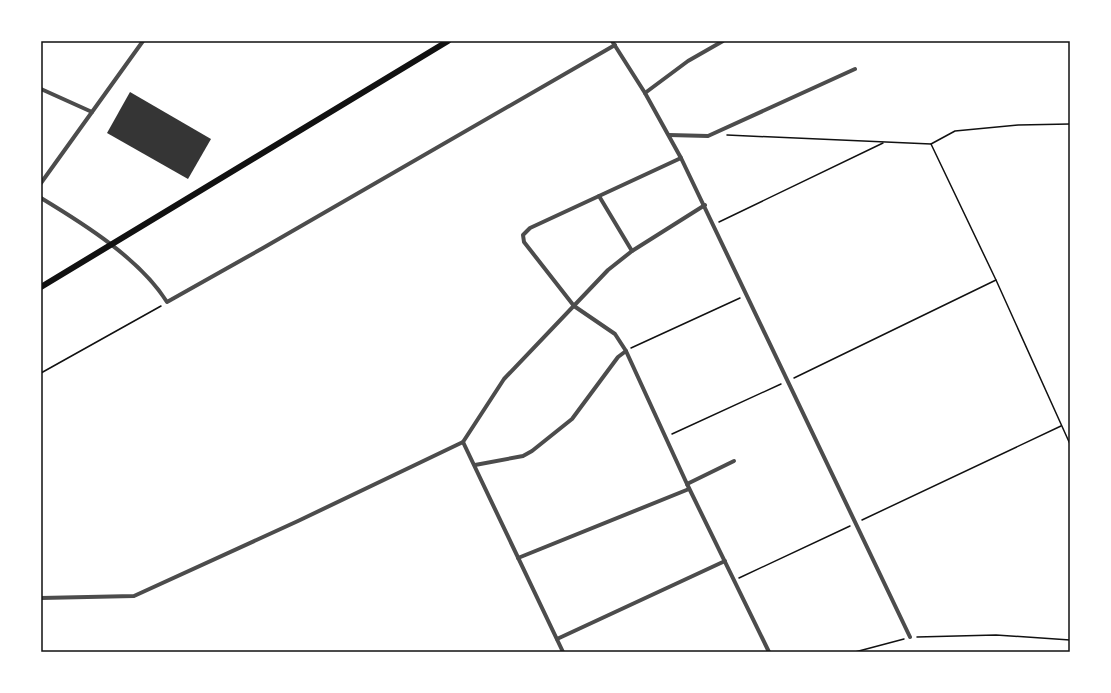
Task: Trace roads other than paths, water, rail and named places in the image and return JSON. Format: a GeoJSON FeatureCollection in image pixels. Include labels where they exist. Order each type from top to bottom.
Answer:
{"type":"FeatureCollection","features":[{"type":"Feature","properties":{"kind":"main road"},"geometry":{"type":"LineString","coordinates":[[41,287],[448,41]]}},
{"type":"Feature","properties":{"kind":"street"},"geometry":{"type":"LineString","coordinates":[[41,183],[143,41]]}},
{"type":"Feature","properties":{"kind":"street"},"geometry":{"type":"LineString","coordinates":[[645,93],[688,61],[723,41]]}},
{"type":"Feature","properties":{"kind":"street"},"geometry":{"type":"LineString","coordinates":[[41,198],[93,230],[160,289],[168,302],[614,43],[669,135],[705,205],[910,637]]}},
{"type":"Feature","properties":{"kind":"street"},"geometry":{"type":"LineString","coordinates":[[669,135],[708,136],[855,68]]}},
{"type":"Feature","properties":{"kind":"street"},"geometry":{"type":"LineString","coordinates":[[41,89],[92,112]]}},
{"type":"Feature","properties":{"kind":"street"},"geometry":{"type":"LineString","coordinates":[[681,158],[530,228],[523,235],[524,242],[574,306],[615,334],[626,351],[689,489],[769,652]]}},
{"type":"Feature","properties":{"kind":"street"},"geometry":{"type":"LineString","coordinates":[[599,196],[632,251]]}},
{"type":"Feature","properties":{"kind":"street"},"geometry":{"type":"LineString","coordinates":[[41,598],[134,596],[298,521],[463,442],[504,379],[608,270],[632,251],[705,205]]}},
{"type":"Feature","properties":{"kind":"street"},"geometry":{"type":"LineString","coordinates":[[475,465],[523,456],[532,451],[572,419],[618,357],[626,351]]}},
{"type":"Feature","properties":{"kind":"street"},"geometry":{"type":"LineString","coordinates":[[463,442],[563,652]]}},
{"type":"Feature","properties":{"kind":"street"},"geometry":{"type":"LineString","coordinates":[[687,484],[734,461]]}},
{"type":"Feature","properties":{"kind":"street"},"geometry":{"type":"LineString","coordinates":[[518,558],[689,489]]}},
{"type":"Feature","properties":{"kind":"street"},"geometry":{"type":"LineString","coordinates":[[557,639],[725,561]]}}]}
